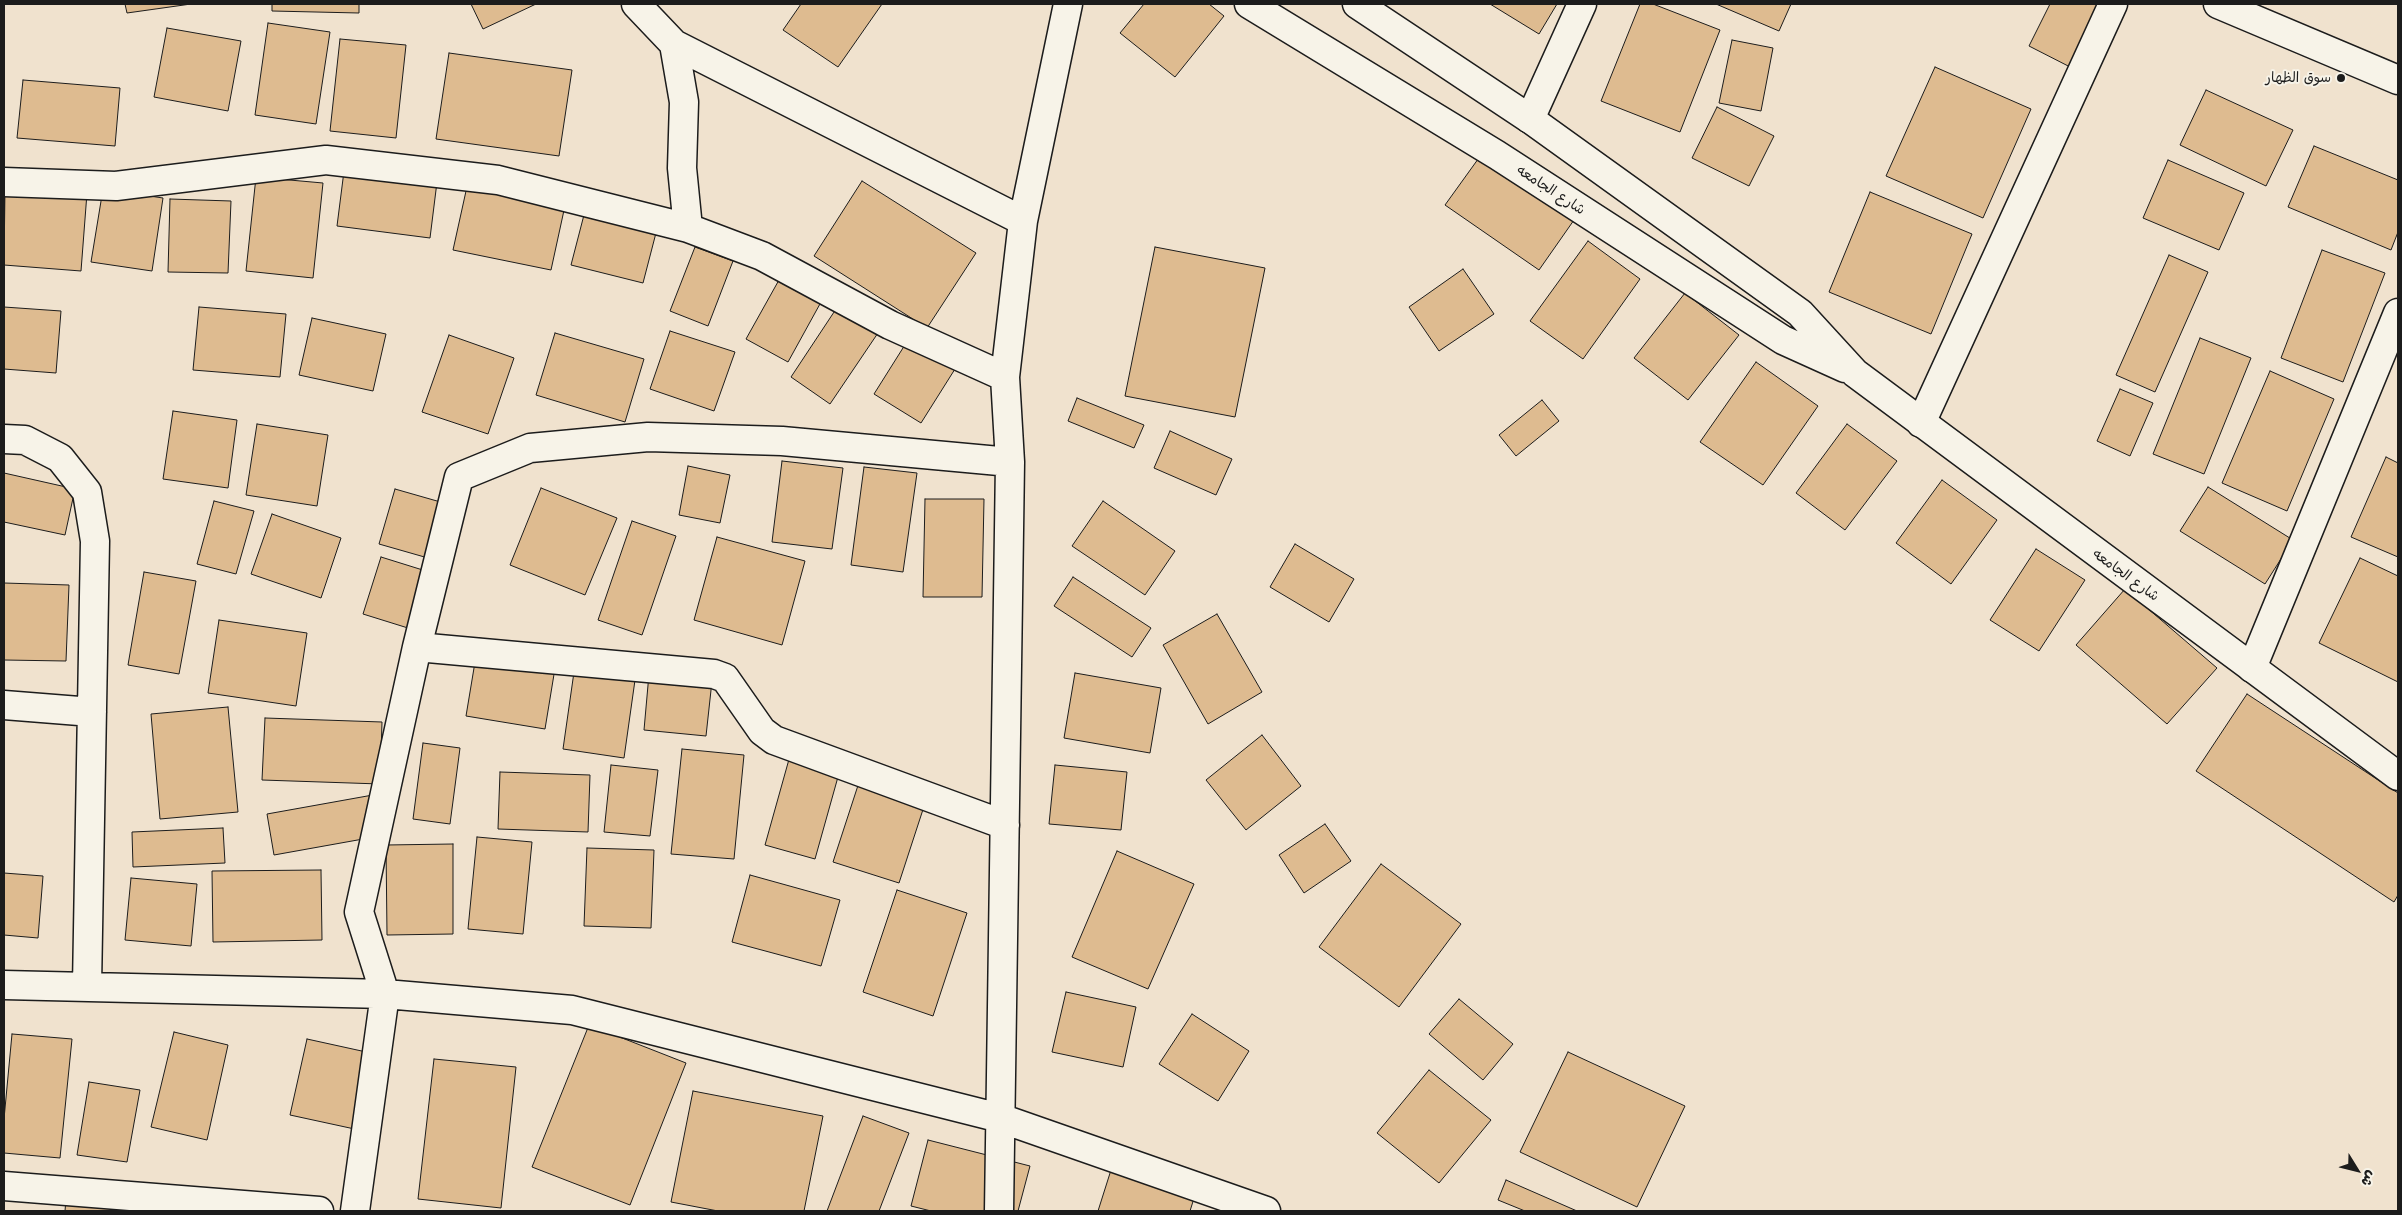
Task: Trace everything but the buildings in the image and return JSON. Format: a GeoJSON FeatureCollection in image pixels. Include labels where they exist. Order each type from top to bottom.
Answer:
{"type":"FeatureCollection","features":[{"type":"Feature","properties":{"kind":"street"},"geometry":{"type":"LineString","coordinates":[[636,4],[674,44],[1023,221]]}},
{"type":"Feature","properties":{"kind":"street"},"geometry":{"type":"LineString","coordinates":[[999,1211],[1010,462],[1005,377],[1023,221],[1068,4]]}},
{"type":"Feature","properties":{"kind":"street","name":"شارع الجامعه"},"geometry":{"type":"LineString","coordinates":[[1250,4],[1498,156],[1783,340],[1855,373]]}},
{"type":"Feature","properties":{"kind":"street","name":"شارع الجامعه"},"geometry":{"type":"LineString","coordinates":[[1357,4],[1530,119],[1800,313],[1855,373],[2398,776]]}},
{"type":"Feature","properties":{"kind":"street"},"geometry":{"type":"LineString","coordinates":[[1530,119],[1582,4]]}},
{"type":"Feature","properties":{"kind":"street"},"geometry":{"type":"LineString","coordinates":[[1921,423],[2113,4]]}},
{"type":"Feature","properties":{"kind":"street"},"geometry":{"type":"LineString","coordinates":[[2218,4],[2398,80]]}},
{"type":"Feature","properties":{"kind":"street"},"geometry":{"type":"LineString","coordinates":[[674,44],[684,102],[682,168],[688,228]]}},
{"type":"Feature","properties":{"kind":"street"},"geometry":{"type":"LineString","coordinates":[[4,182],[116,186],[326,160],[498,180],[688,228],[762,256],[890,325],[1005,377]]}},
{"type":"Feature","properties":{"kind":"street"},"geometry":{"type":"LineString","coordinates":[[2252,668],[2398,313]]}},
{"type":"Feature","properties":{"kind":"street"},"geometry":{"type":"LineString","coordinates":[[355,1211],[385,994],[359,912],[417,647],[458,477],[530,448],[648,437],[782,441],[1010,462]]}},
{"type":"Feature","properties":{"kind":"street"},"geometry":{"type":"LineString","coordinates":[[4,439],[25,440],[60,458],[87,492],[95,541],[87,986]]}},
{"type":"Feature","properties":{"kind":"street"},"geometry":{"type":"LineString","coordinates":[[417,647],[714,674],[726,678],[762,731],[774,740],[1005,825]]}},
{"type":"Feature","properties":{"kind":"street"},"geometry":{"type":"LineString","coordinates":[[4,705],[92,712]]}},
{"type":"Feature","properties":{"kind":"street"},"geometry":{"type":"LineString","coordinates":[[4,986],[87,986],[385,994],[572,1010],[1000,1118],[1266,1211]]}},
{"type":"Feature","properties":{"kind":"street"},"geometry":{"type":"LineString","coordinates":[[4,1186],[319,1211]]}},
{"type":"Feature","properties":{"kind":"place","name":"سوق الظهار"},"geometry":{"type":"Point","coordinates":[2341,78]}}]}
